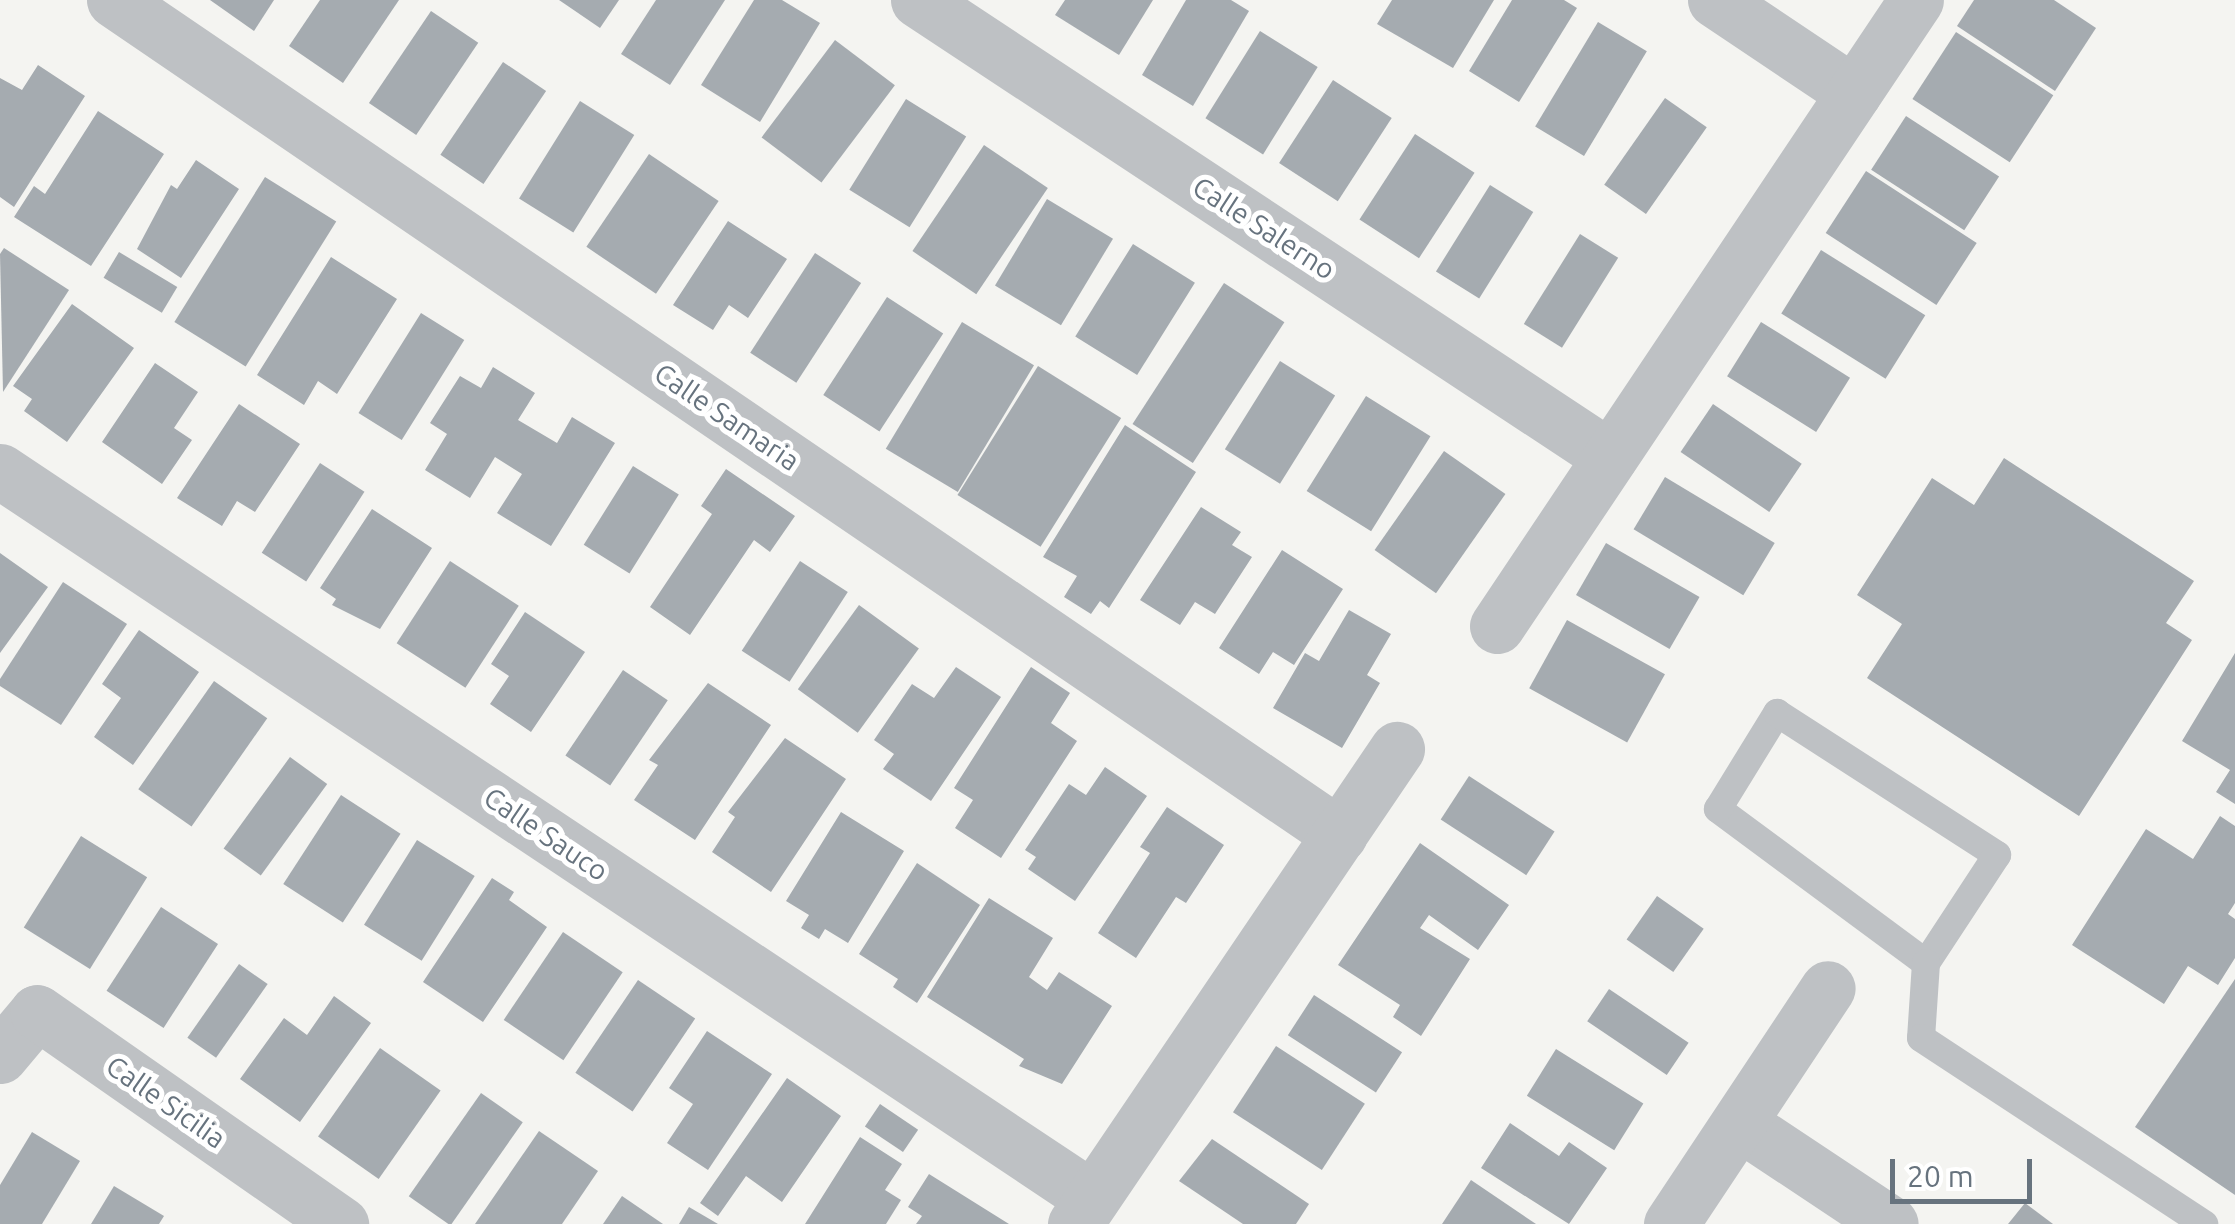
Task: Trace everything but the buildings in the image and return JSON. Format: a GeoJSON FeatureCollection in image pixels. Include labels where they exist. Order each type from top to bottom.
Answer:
{"type":"FeatureCollection","features":[{"type":"Feature","properties":{"kind":"street","name":"Calle Samaria"},"geometry":{"type":"LineString","coordinates":[[114,0],[1340,835]]}},
{"type":"Feature","properties":{"kind":"street","name":"Calle Salerno"},"geometry":{"type":"LineString","coordinates":[[918,0],[1610,457]]}},
{"type":"Feature","properties":{"kind":"street"},"geometry":{"type":"LineString","coordinates":[[1714,0],[1854,92]]}},
{"type":"Feature","properties":{"kind":"street"},"geometry":{"type":"LineString","coordinates":[[1497,626],[1916,0]]}},
{"type":"Feature","properties":{"kind":"street","name":"Calle Sauco"},"geometry":{"type":"LineString","coordinates":[[0,471],[1084,1211]]}},
{"type":"Feature","properties":{"kind":"street"},"geometry":{"type":"LineString","coordinates":[[1084,1211],[1397,749]]}},
{"type":"Feature","properties":{"kind":"street"},"geometry":{"type":"LineString","coordinates":[[1672,1224],[1828,988]]}},
{"type":"Feature","properties":{"kind":"street","name":"Calle Sicilia"},"geometry":{"type":"LineString","coordinates":[[0,1056],[37,1012],[341,1224]]}},
{"type":"Feature","properties":{"kind":"street"},"geometry":{"type":"LineString","coordinates":[[1739,1123],[1891,1224]]}},
{"type":"Feature","properties":{"kind":"lane"},"geometry":{"type":"LineString","coordinates":[[1926,964],[1718,809],[1777,713],[1997,855],[1926,964],[1921,1038],[2193,1221]]}}]}
